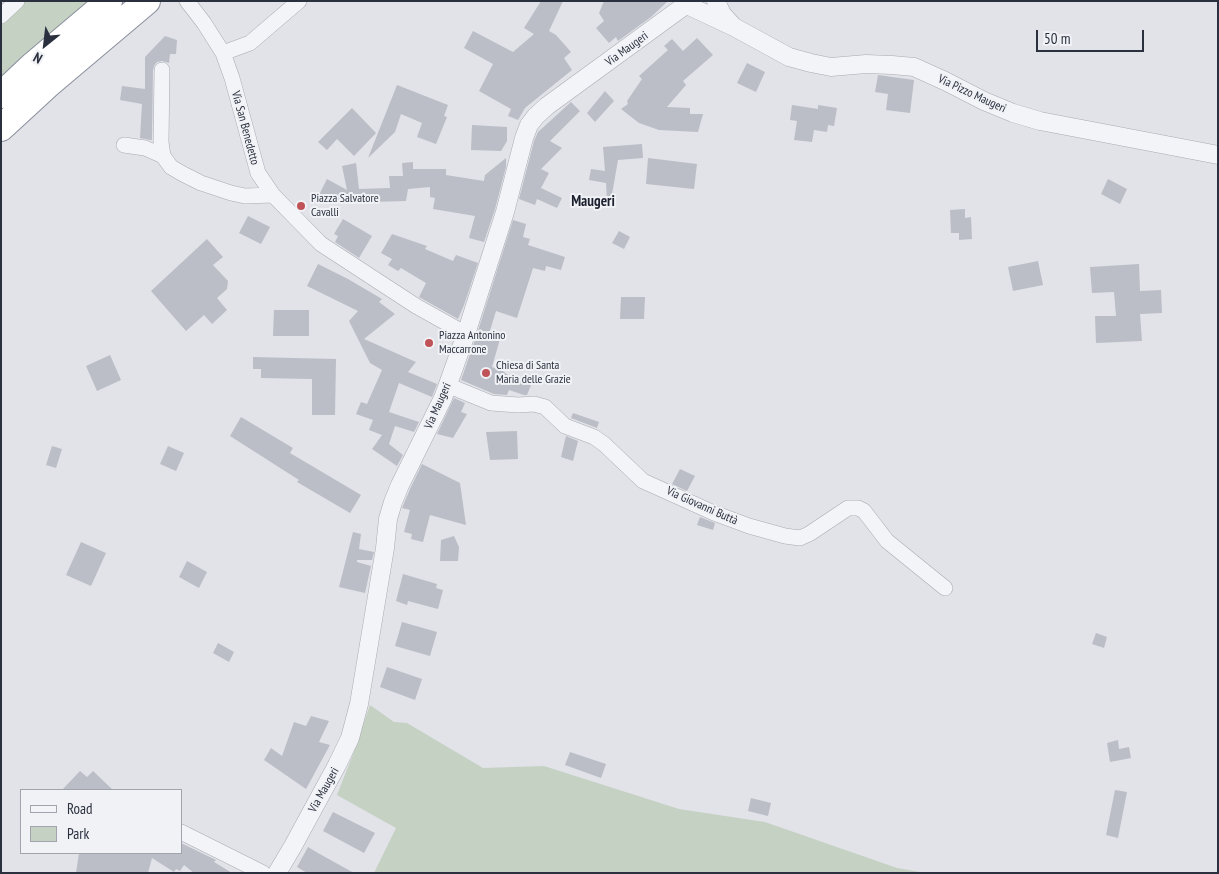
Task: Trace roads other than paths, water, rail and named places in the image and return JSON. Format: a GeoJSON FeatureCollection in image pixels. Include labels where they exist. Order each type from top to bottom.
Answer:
{"type":"FeatureCollection","features":[{"type":"Feature","properties":{"kind":"highway"},"geometry":{"type":"LineString","coordinates":[[1,95],[108,1]]}},
{"type":"Feature","properties":{"kind":"highway"},"geometry":{"type":"LineString","coordinates":[[1,128],[51,82],[147,1]]}},
{"type":"Feature","properties":{"kind":"street"},"geometry":{"type":"LineString","coordinates":[[1,16],[17,1]]}},
{"type":"Feature","properties":{"kind":"street"},"geometry":{"type":"LineString","coordinates":[[223,53],[250,43],[299,1]]}},
{"type":"Feature","properties":{"kind":"street"},"geometry":{"type":"LineString","coordinates":[[716,1],[722,14],[734,27]]}},
{"type":"Feature","properties":{"kind":"street","name":"Via San Benedetto"},"geometry":{"type":"LineString","coordinates":[[190,5],[223,53],[232,78],[258,173],[272,195],[321,244],[416,306],[466,334]]}},
{"type":"Feature","properties":{"kind":"street","name":"Via Pizzo Maugeri"},"geometry":{"type":"LineString","coordinates":[[682,5],[734,27],[789,58],[830,67],[875,64],[914,67],[984,101],[1013,113],[1040,121],[1218,155]]}},
{"type":"Feature","properties":{"kind":"street","name":"Via Maugeri"},"geometry":{"type":"LineString","coordinates":[[277,873],[350,738],[359,704],[385,548],[388,519],[400,484],[443,398],[466,334],[505,212],[529,125],[547,106],[682,5]]}},
{"type":"Feature","properties":{"kind":"street"},"geometry":{"type":"LineString","coordinates":[[162,70],[161,142],[163,156],[171,167],[201,182],[244,196],[272,195]]}},
{"type":"Feature","properties":{"kind":"street"},"geometry":{"type":"LineString","coordinates":[[124,145],[145,148],[163,156]]}},
{"type":"Feature","properties":{"kind":"street","name":"Via Giovanni Buttà"},"geometry":{"type":"LineString","coordinates":[[447,385],[491,403],[534,404],[546,407],[565,426],[594,437],[604,444],[643,481],[714,513],[749,526],[800,538],[848,508],[858,508],[864,511],[887,541],[945,588]]}},
{"type":"Feature","properties":{"kind":"street"},"geometry":{"type":"LineString","coordinates":[[182,832],[264,873]]}},
{"type":"Feature","properties":{"kind":"place","name":"Piazza Salvatore Cavalli"},"geometry":{"type":"Point","coordinates":[301,206]}},
{"type":"Feature","properties":{"kind":"place","name":"Piazza Antonino Maccarrone"},"geometry":{"type":"Point","coordinates":[429,343]}},
{"type":"Feature","properties":{"kind":"place","name":"Chiesa di Santa Maria delle Grazie"},"geometry":{"type":"Point","coordinates":[486,373]}},
{"type":"Feature","properties":{"kind":"district","name":"Maugeri"},"geometry":{"type":"Point","coordinates":[593,202]}}]}
